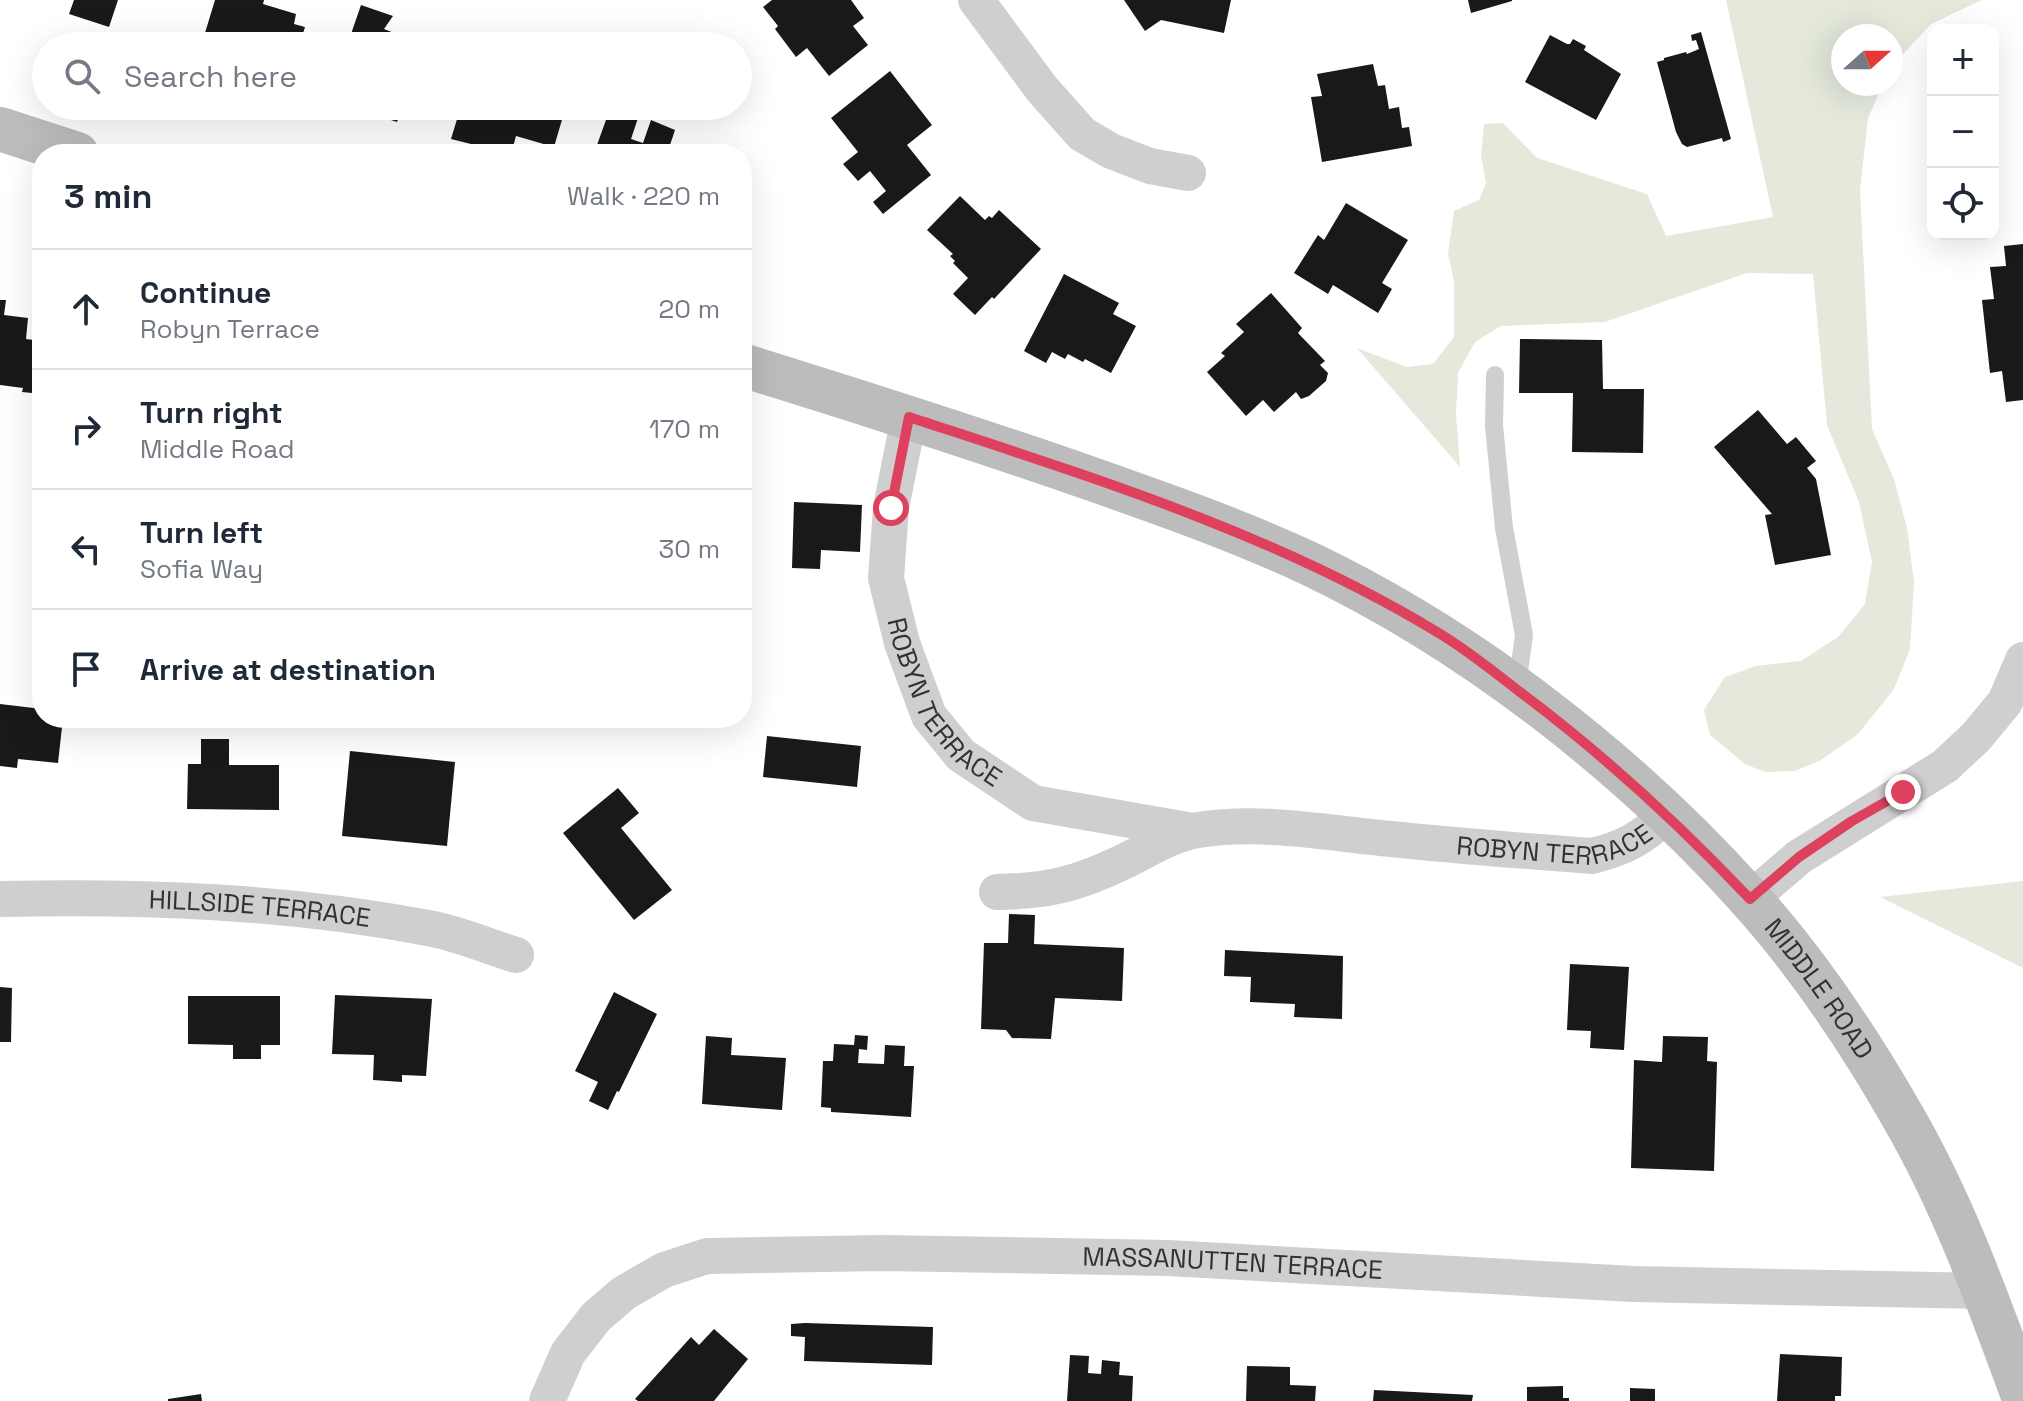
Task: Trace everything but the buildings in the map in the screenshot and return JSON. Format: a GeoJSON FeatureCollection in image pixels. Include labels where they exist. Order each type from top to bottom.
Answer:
{"type":"FeatureCollection","features":[{"type":"Feature","properties":{"kind":"main road"},"geometry":{"type":"LineString","coordinates":[[0,129],[46,144]]}},
{"type":"Feature","properties":{"kind":"main road","name":"MIDDLE ROAD"},"geometry":{"type":"LineString","coordinates":[[752,368],[909,417],[1189,514],[1307,563],[1437,632],[1516,688],[1621,773],[1750,899],[1792,950],[1859,1043],[1942,1192],[1984,1291],[2023,1396]]}},
{"type":"Feature","properties":{"kind":"street"},"geometry":{"type":"LineString","coordinates":[[976,0],[1042,89],[1082,134],[1111,151],[1150,166],[1188,173]]}},
{"type":"Feature","properties":{"kind":"street","name":"ROBYN TERRACE"},"geometry":{"type":"LineString","coordinates":[[909,417],[891,508],[886,578],[902,643],[929,716],[961,755],[1033,803],[1193,831],[1268,825],[1393,840],[1592,856],[1622,848],[1648,832],[1667,815]]}},
{"type":"Feature","properties":{"kind":"street"},"geometry":{"type":"LineString","coordinates":[[1750,899],[1799,857],[1945,766],[1976,737],[2005,702],[2023,660]]}},
{"type":"Feature","properties":{"kind":"street","name":"ROBYN TERRACE"},"geometry":{"type":"LineString","coordinates":[[997,892],[1052,889],[1089,877],[1193,831]]}},
{"type":"Feature","properties":{"kind":"street","name":"HILLSIDE TERRACE"},"geometry":{"type":"LineString","coordinates":[[0,899],[96,897],[310,910],[431,928],[516,955]]}},
{"type":"Feature","properties":{"kind":"street","name":"MASSANUTTEN TERRACE"},"geometry":{"type":"LineString","coordinates":[[547,1401],[568,1353],[596,1317],[624,1293],[664,1270],[707,1256],[883,1253],[1168,1258],[1633,1284],[1984,1291]]}},
{"type":"Feature","properties":{"kind":"lane"},"geometry":{"type":"LineString","coordinates":[[1495,375],[1494,426],[1504,528],[1524,635],[1516,688]]}},
{"type":"Feature","properties":{"kind":"shaded area"},"geometry":{"type":"Polygon","coordinates":[[[1726,0],[1982,0],[1927,24],[1927,28],[1903,54],[1903,24],[1831,24],[1831,96],[1878,96],[1868,118],[1860,190],[1872,429],[1894,479],[1907,528],[1914,582],[1910,649],[1894,689],[1858,734],[1821,760],[1795,771],[1765,772],[1745,764],[1710,735],[1704,710],[1725,677],[1756,666],[1801,661],[1838,637],[1865,604],[1872,562],[1859,502],[1827,425],[1813,274],[1747,273],[1605,322],[1501,326],[1475,342],[1458,373],[1456,414],[1460,467],[1357,348],[1407,367],[1433,364],[1454,337],[1454,281],[1448,254],[1454,211],[1479,200],[1486,183],[1481,155],[1484,124],[1503,123],[1537,158],[1647,194],[1666,236],[1773,217],[1726,0]]]}},
{"type":"Feature","properties":{"kind":"shaded area"},"geometry":{"type":"Polygon","coordinates":[[[2023,881],[2023,968],[1880,897],[2023,881]]]}},
{"type":"Feature","properties":{"kind":"route"},"geometry":{"type":"LineString","coordinates":[[891,508],[909,417],[1189,514],[1307,563],[1437,632],[1491,669],[1621,773],[1750,899],[1799,857],[1852,821],[1903,792]]}}]}
